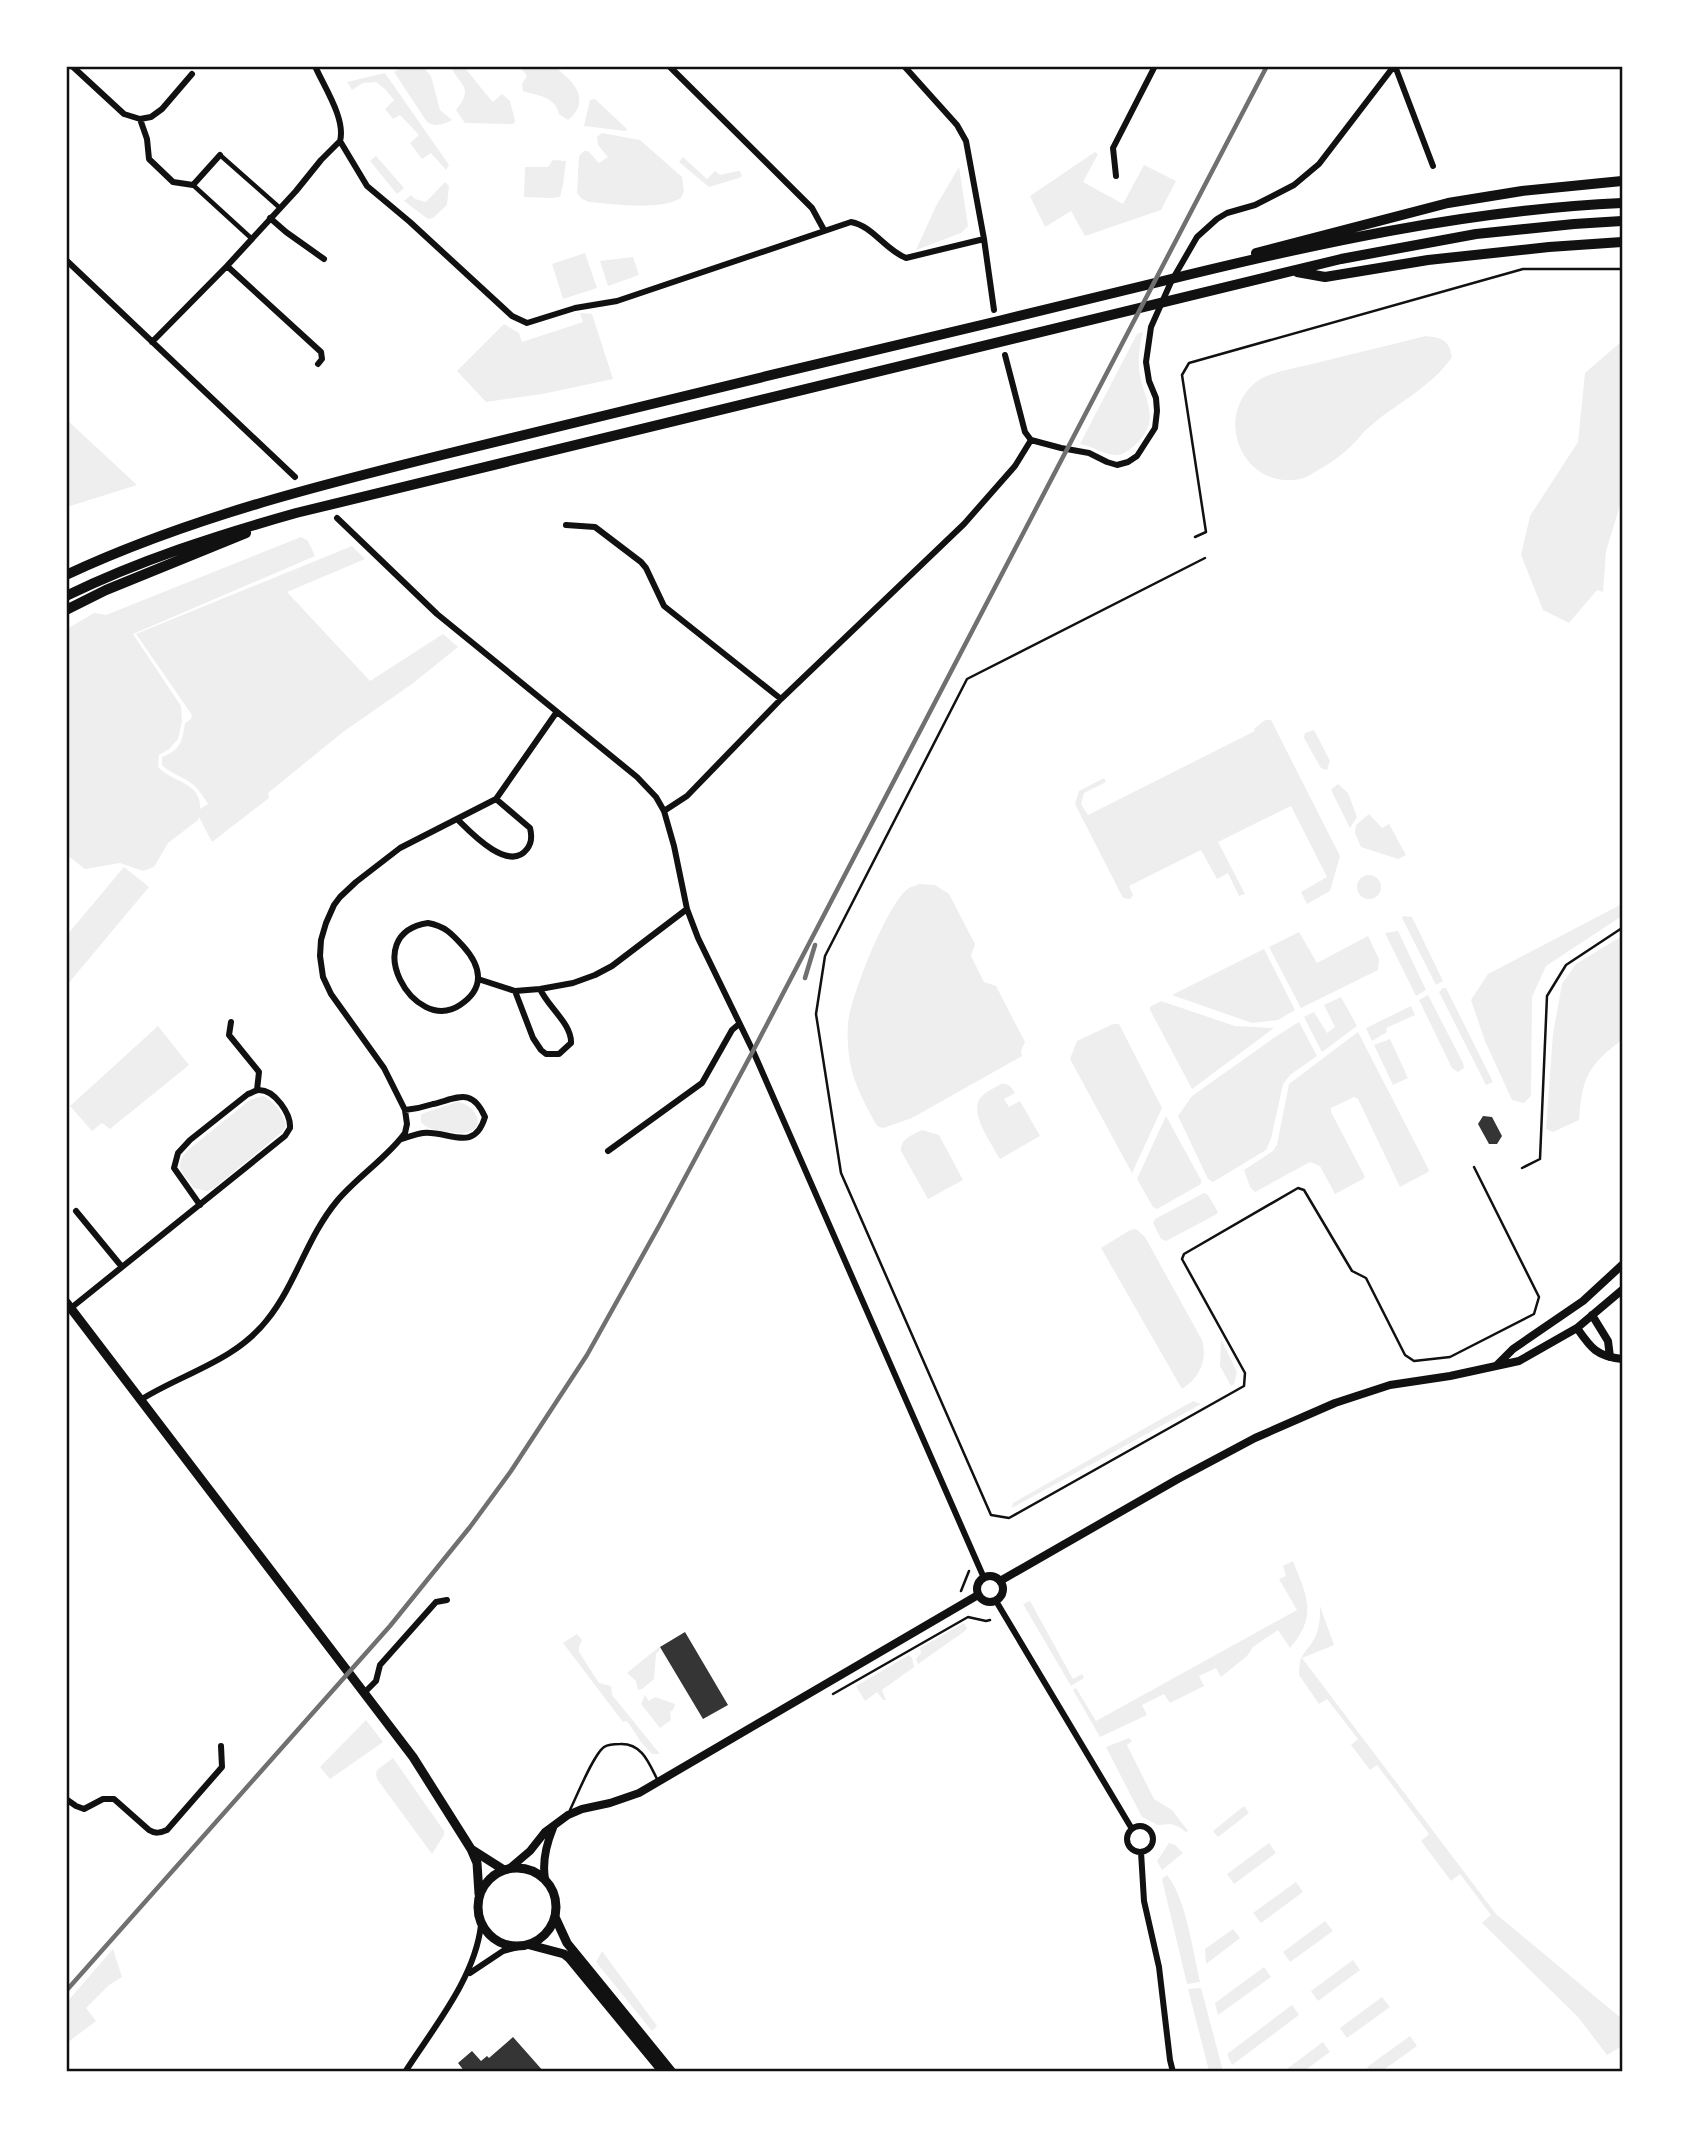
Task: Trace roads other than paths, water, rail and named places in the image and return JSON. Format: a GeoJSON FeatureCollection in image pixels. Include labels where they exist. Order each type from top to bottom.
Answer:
{"type":"FeatureCollection","features":[{"type":"Feature","properties":{"kind":"main road"},"geometry":{"type":"LineString","coordinates":[[1214,267],[1273,247],[1448,203],[1521,191],[1622,181]]}},
{"type":"Feature","properties":{"kind":"main road"},"geometry":{"type":"LineString","coordinates":[[66,575],[181,529],[270,500],[381,470],[1214,267],[1446,222],[1533,210],[1622,203]]}},
{"type":"Feature","properties":{"kind":"main road"},"geometry":{"type":"LineString","coordinates":[[66,596],[183,548],[296,513],[970,348],[1290,271],[1408,246],[1476,234],[1622,221]]}},
{"type":"Feature","properties":{"kind":"main road"},"geometry":{"type":"LineString","coordinates":[[1290,271],[1325,277],[1427,260],[1622,242]]}},
{"type":"Feature","properties":{"kind":"main road"},"geometry":{"type":"LineString","coordinates":[[66,610],[106,590],[296,513]]}},
{"type":"Feature","properties":{"kind":"main road"},"geometry":{"type":"LineString","coordinates":[[66,567],[96,561]]}},
{"type":"Feature","properties":{"kind":"main road"},"geometry":{"type":"LineString","coordinates":[[69,1305],[413,1757],[477,1863],[477,1910],[481,1925],[495,1941],[518,1947],[530,1945],[564,1954],[569,1958],[663,2071]]}},
{"type":"Feature","properties":{"kind":"main road"},"geometry":{"type":"LineString","coordinates":[[471,1849],[507,1869]]}},
{"type":"Feature","properties":{"kind":"main road"},"geometry":{"type":"LineString","coordinates":[[479,1894],[493,1875],[507,1869],[523,1868],[545,1879],[555,1897],[555,1917],[567,1943],[672,2071]]}},
{"type":"Feature","properties":{"kind":"main road"},"geometry":{"type":"LineString","coordinates":[[530,1945],[546,1934],[555,1917]]}},
{"type":"Feature","properties":{"kind":"street"},"geometry":{"type":"LineString","coordinates":[[72,66],[124,114],[140,119],[151,117],[162,109],[192,74]]}},
{"type":"Feature","properties":{"kind":"street"},"geometry":{"type":"LineString","coordinates":[[152,342],[227,266],[340,141],[342,131],[339,117],[315,66]]}},
{"type":"Feature","properties":{"kind":"street"},"geometry":{"type":"LineString","coordinates":[[669,66],[812,208],[824,230]]}},
{"type":"Feature","properties":{"kind":"street"},"geometry":{"type":"LineString","coordinates":[[904,66],[963,135],[970,157],[994,310]]}},
{"type":"Feature","properties":{"kind":"street"},"geometry":{"type":"LineString","coordinates":[[1116,176],[1113,148],[1155,66]]}},
{"type":"Feature","properties":{"kind":"street"},"geometry":{"type":"LineString","coordinates":[[1394,66],[1433,166]]}},
{"type":"Feature","properties":{"kind":"street"},"geometry":{"type":"LineString","coordinates":[[1004,355],[1025,432],[1031,440],[1089,453],[1117,465],[1137,456],[1155,428],[1157,411],[1146,362],[1151,327],[1171,282],[1197,237],[1227,213],[1255,205],[1307,176],[1394,66]]}},
{"type":"Feature","properties":{"kind":"street"},"geometry":{"type":"LineString","coordinates":[[140,119],[147,139],[149,159],[173,182],[193,185],[251,238]]}},
{"type":"Feature","properties":{"kind":"street"},"geometry":{"type":"LineString","coordinates":[[340,141],[367,186],[512,316],[527,323],[575,308],[617,301],[851,222],[860,223],[895,254],[906,258],[984,239]]}},
{"type":"Feature","properties":{"kind":"street"},"geometry":{"type":"LineString","coordinates":[[193,185],[220,155],[280,208]]}},
{"type":"Feature","properties":{"kind":"street"},"geometry":{"type":"LineString","coordinates":[[270,218],[324,259]]}},
{"type":"Feature","properties":{"kind":"street"},"geometry":{"type":"LineString","coordinates":[[66,260],[295,477]]}},
{"type":"Feature","properties":{"kind":"street"},"geometry":{"type":"LineString","coordinates":[[227,266],[321,352],[322,359],[318,364]]}},
{"type":"Feature","properties":{"kind":"street"},"geometry":{"type":"LineString","coordinates":[[664,811],[687,796],[781,699],[964,524],[1015,466],[1031,440]]}},
{"type":"Feature","properties":{"kind":"street"},"geometry":{"type":"LineString","coordinates":[[337,518],[437,614],[637,776],[656,797],[672,836],[687,909],[708,961],[770,1090],[984,1578]]}},
{"type":"Feature","properties":{"kind":"street"},"geometry":{"type":"LineString","coordinates":[[566,525],[595,527],[641,562],[664,606],[781,699]]}},
{"type":"Feature","properties":{"kind":"street"},"geometry":{"type":"LineString","coordinates":[[142,1399],[220,1360],[252,1336],[284,1296],[322,1222],[338,1200],[405,1133],[405,1110],[384,1068],[331,995],[321,968],[321,940],[334,905],[356,881],[400,848],[496,800],[556,713]]}},
{"type":"Feature","properties":{"kind":"street"},"geometry":{"type":"LineString","coordinates":[[457,820],[505,856],[514,858],[522,854],[531,842],[530,828],[496,800]]}},
{"type":"Feature","properties":{"kind":"street"},"geometry":{"type":"LineString","coordinates":[[478,979],[515,991],[573,983],[612,966],[687,909]]}},
{"type":"Feature","properties":{"kind":"street"},"geometry":{"type":"LineString","coordinates":[[417,925],[440,925],[470,954],[478,970],[478,979],[475,990],[461,1005],[442,1012],[430,1009],[413,997],[400,981],[394,959],[396,946],[403,934],[417,925]]}},
{"type":"Feature","properties":{"kind":"street"},"geometry":{"type":"LineString","coordinates":[[515,991],[537,1045],[546,1054],[559,1054],[571,1043],[571,1036],[563,1021],[548,1005],[540,989]]}},
{"type":"Feature","properties":{"kind":"street"},"geometry":{"type":"LineString","coordinates":[[231,1023],[229,1035],[259,1072],[257,1090]]}},
{"type":"Feature","properties":{"kind":"street"},"geometry":{"type":"LineString","coordinates":[[608,1151],[702,1083],[732,1030],[739,1024]]}},
{"type":"Feature","properties":{"kind":"street"},"geometry":{"type":"LineString","coordinates":[[69,1305],[122,1267],[200,1205],[285,1136],[290,1128],[289,1115],[267,1092],[257,1090],[248,1094],[190,1140],[178,1153],[174,1168],[200,1205]]}},
{"type":"Feature","properties":{"kind":"street"},"geometry":{"type":"LineString","coordinates":[[401,1139],[424,1133],[464,1139],[474,1136],[482,1128],[485,1117],[475,1102],[459,1096],[405,1110]]}},
{"type":"Feature","properties":{"kind":"street"},"geometry":{"type":"LineString","coordinates":[[76,1211],[122,1267]]}},
{"type":"Feature","properties":{"kind":"street"},"geometry":{"type":"LineString","coordinates":[[1496,1366],[1513,1349],[1583,1301],[1622,1265]]}},
{"type":"Feature","properties":{"kind":"street"},"geometry":{"type":"LineString","coordinates":[[1000,1581],[1255,1438],[1335,1403],[1390,1385],[1450,1376],[1519,1361],[1577,1328],[1619,1293]]}},
{"type":"Feature","properties":{"kind":"street"},"geometry":{"type":"LineString","coordinates":[[1592,1315],[1608,1341],[1610,1357]]}},
{"type":"Feature","properties":{"kind":"street"},"geometry":{"type":"LineString","coordinates":[[1577,1328],[1594,1351],[1622,1359]]}},
{"type":"Feature","properties":{"kind":"street"},"geometry":{"type":"LineString","coordinates":[[991,1576],[1000,1581],[1003,1590],[996,1601],[984,1601],[978,1595],[978,1584],[984,1578],[991,1576]]}},
{"type":"Feature","properties":{"kind":"street"},"geometry":{"type":"LineString","coordinates":[[507,1869],[530,1851],[545,1832],[568,1815],[639,1793],[978,1595]]}},
{"type":"Feature","properties":{"kind":"street"},"geometry":{"type":"LineString","coordinates":[[364,1693],[376,1681],[380,1665],[436,1602],[447,1600]]}},
{"type":"Feature","properties":{"kind":"street"},"geometry":{"type":"LineString","coordinates":[[996,1601],[1132,1829]]}},
{"type":"Feature","properties":{"kind":"street"},"geometry":{"type":"LineString","coordinates":[[66,1798],[76,1806],[84,1808],[103,1799],[114,1799],[149,1830],[162,1832],[167,1830],[222,1767],[221,1746]]}},
{"type":"Feature","properties":{"kind":"street"},"geometry":{"type":"LineString","coordinates":[[545,1879],[545,1852],[555,1825]]}},
{"type":"Feature","properties":{"kind":"street"},"geometry":{"type":"LineString","coordinates":[[1144,1827],[1152,1836],[1152,1844],[1146,1851],[1141,1852],[1134,1851],[1128,1845],[1128,1834],[1132,1829],[1144,1827]]}},
{"type":"Feature","properties":{"kind":"street"},"geometry":{"type":"LineString","coordinates":[[1141,1852],[1144,1900],[1157,1960],[1173,2071]]}},
{"type":"Feature","properties":{"kind":"street"},"geometry":{"type":"LineString","coordinates":[[405,2071],[468,1975],[479,1946],[481,1925]]}},
{"type":"Feature","properties":{"kind":"street"},"geometry":{"type":"LineString","coordinates":[[468,1975],[503,1951],[518,1947]]}},
{"type":"Feature","properties":{"kind":"lane"},"geometry":{"type":"LineString","coordinates":[[1583,1301],[1592,1315]]}},
{"type":"Feature","properties":{"kind":"lane"},"geometry":{"type":"LineString","coordinates":[[568,1815],[597,1755],[604,1747],[626,1744],[636,1747],[645,1755],[659,1782]]}},
{"type":"Feature","properties":{"kind":"railway"},"geometry":{"type":"LineString","coordinates":[[66,1991],[390,1626],[470,1527],[511,1471],[587,1355],[753,1051],[1267,66]]}},
{"type":"Feature","properties":{"kind":"railway"},"geometry":{"type":"LineString","coordinates":[[805,978],[815,945]]}}]}
